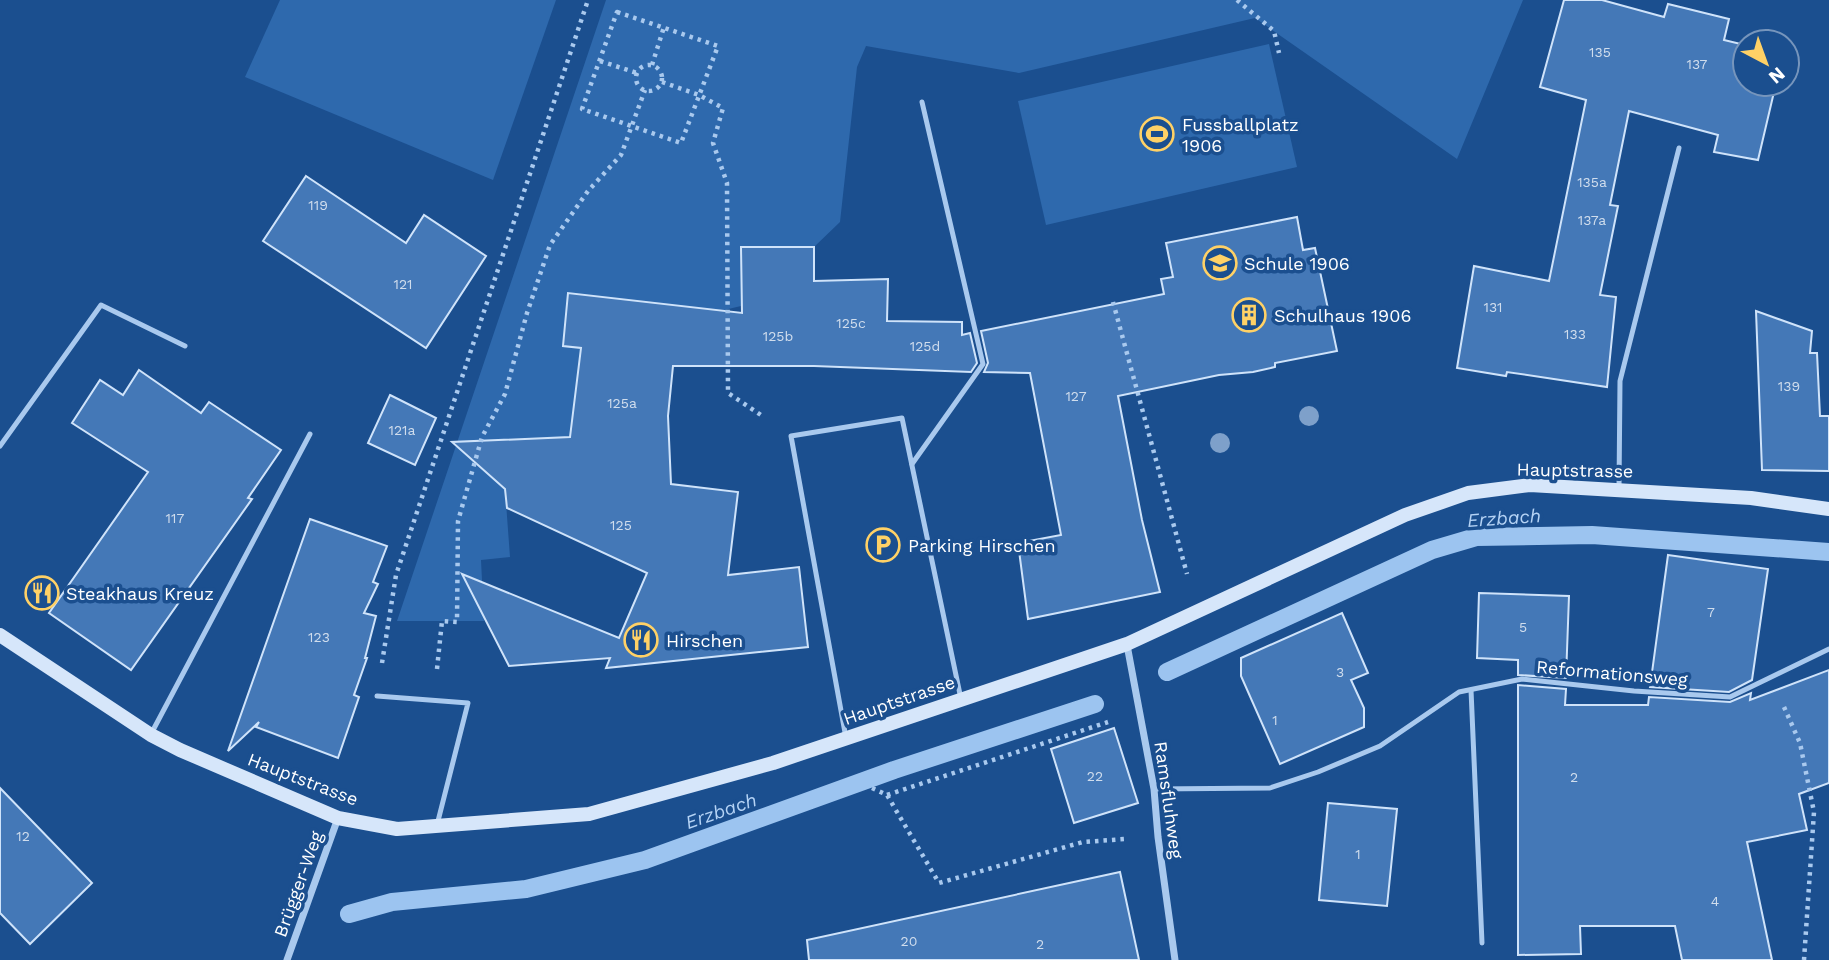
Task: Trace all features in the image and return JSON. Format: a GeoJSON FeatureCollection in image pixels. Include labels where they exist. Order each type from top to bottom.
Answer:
{"type":"FeatureCollection","features":[{"type":"Feature","properties":{"kind":"main road","name":"Hauptstrasse"},"geometry":{"type":"LineString","coordinates":[[0,635],[150,735],[338,818],[397,829],[589,814],[773,763],[1127,644],[1405,515],[1468,494],[1530,485],[1751,498],[1829,509]]}},
{"type":"Feature","properties":{"kind":"street","name":"Ramsfluhweg"},"geometry":{"type":"LineString","coordinates":[[1127,644],[1154,789],[1175,960]]}},
{"type":"Feature","properties":{"kind":"street","name":"Brügger-Weg"},"geometry":{"type":"LineString","coordinates":[[287,960],[338,818]]}},
{"type":"Feature","properties":{"kind":"lane"},"geometry":{"type":"LineString","coordinates":[[912,464],[983,364],[922,102]]}},
{"type":"Feature","properties":{"kind":"lane"},"geometry":{"type":"LineString","coordinates":[[1619,490],[1620,381],[1679,148]]}},
{"type":"Feature","properties":{"kind":"lane"},"geometry":{"type":"LineString","coordinates":[[0,446],[101,304],[185,346]]}},
{"type":"Feature","properties":{"kind":"lane"},"geometry":{"type":"LineString","coordinates":[[846,738],[791,436],[902,418],[961,699]]}},
{"type":"Feature","properties":{"kind":"lane"},"geometry":{"type":"LineString","coordinates":[[150,735],[310,433]]}},
{"type":"Feature","properties":{"kind":"lane","name":"Reformationsweg"},"geometry":{"type":"LineString","coordinates":[[1154,789],[1270,788],[1318,772],[1380,746],[1459,692],[1522,679],[1634,691],[1730,697],[1829,649]]}},
{"type":"Feature","properties":{"kind":"lane"},"geometry":{"type":"LineString","coordinates":[[1471,690],[1482,943]]}},
{"type":"Feature","properties":{"kind":"lane"},"geometry":{"type":"LineString","coordinates":[[377,695],[468,703],[437,826]]}},
{"type":"Feature","properties":{"kind":"path"},"geometry":{"type":"LineString","coordinates":[[377,695],[396,575],[588,0]]}},
{"type":"Feature","properties":{"kind":"path"},"geometry":{"type":"LineString","coordinates":[[1237,0],[1274,31],[1279,52]]}},
{"type":"Feature","properties":{"kind":"path"},"geometry":{"type":"LineString","coordinates":[[617,12],[664,27],[718,46],[681,143],[582,109],[617,12]]}},
{"type":"Feature","properties":{"kind":"path"},"geometry":{"type":"LineString","coordinates":[[652,65],[664,27]]}},
{"type":"Feature","properties":{"kind":"path"},"geometry":{"type":"LineString","coordinates":[[600,61],[637,73]]}},
{"type":"Feature","properties":{"kind":"path"},"geometry":{"type":"LineString","coordinates":[[652,65],[662,74],[662,82],[653,90],[645,90],[636,81],[637,73],[643,66],[652,65]]}},
{"type":"Feature","properties":{"kind":"path"},"geometry":{"type":"LineString","coordinates":[[662,82],[699,95],[723,108],[713,143],[727,183],[728,393],[791,436]]}},
{"type":"Feature","properties":{"kind":"path"},"geometry":{"type":"LineString","coordinates":[[433,700],[442,621],[457,622],[458,521],[482,437],[505,394],[527,313],[550,245],[588,191],[621,155],[645,90]]}},
{"type":"Feature","properties":{"kind":"path"},"geometry":{"type":"LineString","coordinates":[[1113,302],[1197,612]]}},
{"type":"Feature","properties":{"kind":"path"},"geometry":{"type":"LineString","coordinates":[[1772,677],[1800,743],[1814,812],[1804,960]]}},
{"type":"Feature","properties":{"kind":"path"},"geometry":{"type":"LineString","coordinates":[[887,796],[1140,712]]}},
{"type":"Feature","properties":{"kind":"path"},"geometry":{"type":"LineString","coordinates":[[872,788],[887,796],[939,883],[1083,842],[1158,837]]}},
{"type":"Feature","properties":{"kind":"shaded area"},"geometry":{"type":"Polygon","coordinates":[[[280,0],[556,0],[493,180],[245,77],[280,0]]]}},
{"type":"Feature","properties":{"kind":"shaded area"},"geometry":{"type":"Polygon","coordinates":[[[606,0],[1523,0],[1457,159],[1255,18],[1019,73],[866,46],[857,67],[840,222],[814,247],[741,247],[741,306],[720,311],[568,294],[563,346],[581,348],[570,442],[505,489],[510,557],[481,560],[484,621],[397,621],[606,0]]]}},
{"type":"Feature","properties":{"kind":"shaded area","name":"Fussballplatz 1906"},"geometry":{"type":"Polygon","coordinates":[[[1269,44],[1297,167],[1046,225],[1018,101],[1269,44]]]}},
{"type":"Feature","properties":{"kind":"building"},"geometry":{"type":"Polygon","coordinates":[[[1564,0],[1602,0],[1664,17],[1668,4],[1729,19],[1724,40],[1731,42],[1731,98],[1773,98],[1758,160],[1714,152],[1718,135],[1629,111],[1610,205],[1618,206],[1600,295],[1616,297],[1607,387],[1507,372],[1506,376],[1457,368],[1474,266],[1549,281],[1586,100],[1540,87],[1564,0]]]}},
{"type":"Feature","properties":{"kind":"building"},"geometry":{"type":"Polygon","coordinates":[[[306,176],[406,243],[424,215],[486,256],[426,348],[263,241],[306,176]]]}},
{"type":"Feature","properties":{"kind":"building"},"geometry":{"type":"Polygon","coordinates":[[[1297,217],[1303,250],[1315,248],[1337,351],[1275,363],[1275,367],[1253,372],[1219,375],[1118,396],[1142,520],[1160,592],[1028,619],[1018,543],[1061,535],[1030,373],[984,372],[988,363],[981,331],[1164,294],[1161,279],[1173,277],[1166,243],[1297,217]]]}},
{"type":"Feature","properties":{"kind":"building"},"geometry":{"type":"Polygon","coordinates":[[[741,247],[814,247],[814,281],[888,279],[887,321],[962,322],[962,335],[970,333],[977,363],[971,372],[814,366],[673,366],[668,416],[671,484],[738,492],[728,575],[799,567],[808,647],[606,668],[610,658],[509,666],[462,574],[619,638],[647,573],[507,508],[505,489],[452,442],[570,437],[581,348],[563,346],[568,293],[742,313],[741,247]]]}},
{"type":"Feature","properties":{"kind":"building"},"geometry":{"type":"Polygon","coordinates":[[[1756,311],[1812,331],[1810,353],[1817,353],[1820,416],[1829,416],[1829,471],[1762,470],[1756,311]]]}},
{"type":"Feature","properties":{"kind":"building"},"geometry":{"type":"Polygon","coordinates":[[[139,370],[201,413],[209,402],[281,450],[248,498],[252,499],[131,670],[49,613],[148,472],[72,423],[100,380],[123,395],[139,370]]]}},
{"type":"Feature","properties":{"kind":"building"},"geometry":{"type":"Polygon","coordinates":[[[390,395],[436,418],[415,465],[368,443],[390,395]]]}},
{"type":"Feature","properties":{"kind":"building"},"geometry":{"type":"Polygon","coordinates":[[[310,519],[387,546],[373,582],[378,584],[364,613],[376,616],[367,658],[354,695],[359,697],[338,758],[256,727],[259,722],[228,751],[310,519]]]}},
{"type":"Feature","properties":{"kind":"building"},"geometry":{"type":"Polygon","coordinates":[[[1668,555],[1768,569],[1752,680],[1729,692],[1650,687],[1668,555]]]}},
{"type":"Feature","properties":{"kind":"building"},"geometry":{"type":"Polygon","coordinates":[[[1479,593],[1569,596],[1566,678],[1518,675],[1518,660],[1477,658],[1479,593]]]}},
{"type":"Feature","properties":{"kind":"building"},"geometry":{"type":"Polygon","coordinates":[[[1342,613],[1368,673],[1351,680],[1364,708],[1364,727],[1280,764],[1241,676],[1241,658],[1342,613]]]}},
{"type":"Feature","properties":{"kind":"building"},"geometry":{"type":"Polygon","coordinates":[[[1829,670],[1829,783],[1799,794],[1807,830],[1747,842],[1772,960],[1682,960],[1675,926],[1580,926],[1581,954],[1518,955],[1518,685],[1566,689],[1565,705],[1648,705],[1649,697],[1730,702],[1751,693],[1750,700],[1829,670]]]}},
{"type":"Feature","properties":{"kind":"building"},"geometry":{"type":"Polygon","coordinates":[[[1114,728],[1138,803],[1074,823],[1051,749],[1114,728]]]}},
{"type":"Feature","properties":{"kind":"building"},"geometry":{"type":"Polygon","coordinates":[[[0,788],[92,883],[30,944],[0,913],[0,788]]]}},
{"type":"Feature","properties":{"kind":"building"},"geometry":{"type":"Polygon","coordinates":[[[1328,803],[1397,809],[1387,906],[1319,900],[1328,803]]]}},
{"type":"Feature","properties":{"kind":"building"},"geometry":{"type":"Polygon","coordinates":[[[1120,872],[1139,960],[809,960],[807,940],[1120,872]]]}},
{"type":"Feature","properties":{"kind":"waterway","name":"Erzbach"},"geometry":{"type":"LineString","coordinates":[[1167,672],[1432,550],[1476,537],[1592,535],[1829,552]]}},
{"type":"Feature","properties":{"kind":"waterway","name":"Erzbach"},"geometry":{"type":"LineString","coordinates":[[349,914],[392,902],[526,889],[645,860],[894,770],[1095,704]]}},
{"type":"Feature","properties":{"kind":"place","name":"Fussballplatz 1906"},"geometry":{"type":"Point","coordinates":[1157,134]}},
{"type":"Feature","properties":{"kind":"place","name":"Schule 1906"},"geometry":{"type":"Point","coordinates":[1220,263]}},
{"type":"Feature","properties":{"kind":"place","name":"Schulhaus 1906"},"geometry":{"type":"Point","coordinates":[1249,315]}},
{"type":"Feature","properties":{"kind":"place","name":"Parking Hirschen"},"geometry":{"type":"Point","coordinates":[883,545]}},
{"type":"Feature","properties":{"kind":"place","name":"Steakhaus Kreuz"},"geometry":{"type":"Point","coordinates":[42,593]}},
{"type":"Feature","properties":{"kind":"place","name":"Hirschen"},"geometry":{"type":"Point","coordinates":[641,640]}}]}
